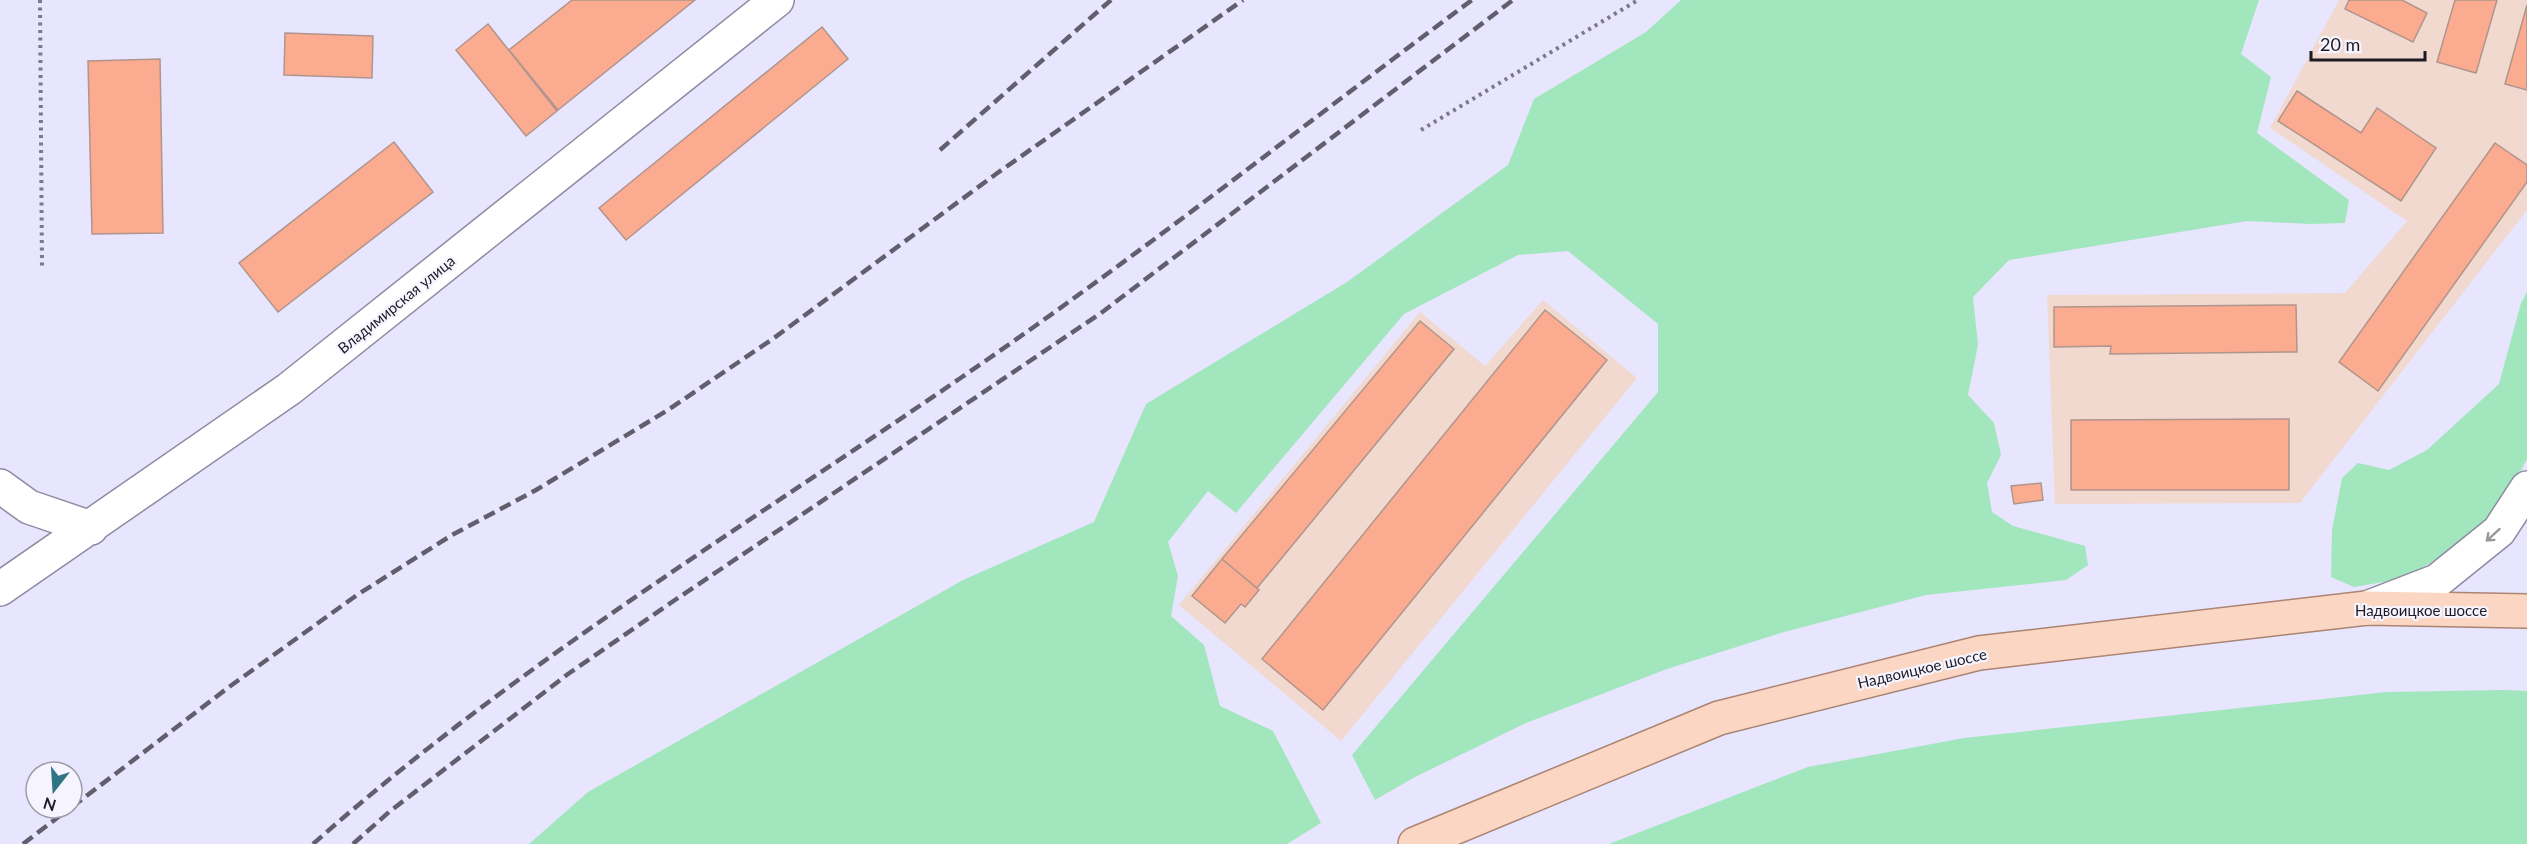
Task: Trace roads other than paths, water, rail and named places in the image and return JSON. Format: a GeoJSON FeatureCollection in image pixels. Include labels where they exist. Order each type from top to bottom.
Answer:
{"type":"FeatureCollection","features":[{"type":"Feature","properties":{"kind":"main road","name":"Надвоицкое шоссе"},"geometry":{"type":"LineString","coordinates":[[1415,844],[1719,718],[1979,653],[2367,608],[2527,611]]}},
{"type":"Feature","properties":{"kind":"street","name":"Владимирская улица"},"geometry":{"type":"LineString","coordinates":[[0,589],[289,389],[777,0]]}},
{"type":"Feature","properties":{"kind":"street"},"geometry":{"type":"LineString","coordinates":[[0,486],[29,507],[91,528]]}},
{"type":"Feature","properties":{"kind":"street"},"geometry":{"type":"LineString","coordinates":[[2367,608],[2437,581],[2499,531],[2527,488]]}},
{"type":"Feature","properties":{"kind":"railway"},"geometry":{"type":"LineString","coordinates":[[940,150],[1111,0]]}},
{"type":"Feature","properties":{"kind":"railway"},"geometry":{"type":"LineString","coordinates":[[84,798],[229,687],[357,595],[452,535],[536,490],[668,410],[774,338],[996,174],[1243,0]]}},
{"type":"Feature","properties":{"kind":"railway"},"geometry":{"type":"LineString","coordinates":[[313,844],[389,779],[548,658],[1027,332],[1155,239],[1472,0]]}},
{"type":"Feature","properties":{"kind":"railway"},"geometry":{"type":"LineString","coordinates":[[353,844],[389,812],[568,674],[1101,313],[1513,0]]}},
{"type":"Feature","properties":{"kind":"railway"},"geometry":{"type":"LineString","coordinates":[[23,844],[54,820]]}}]}
